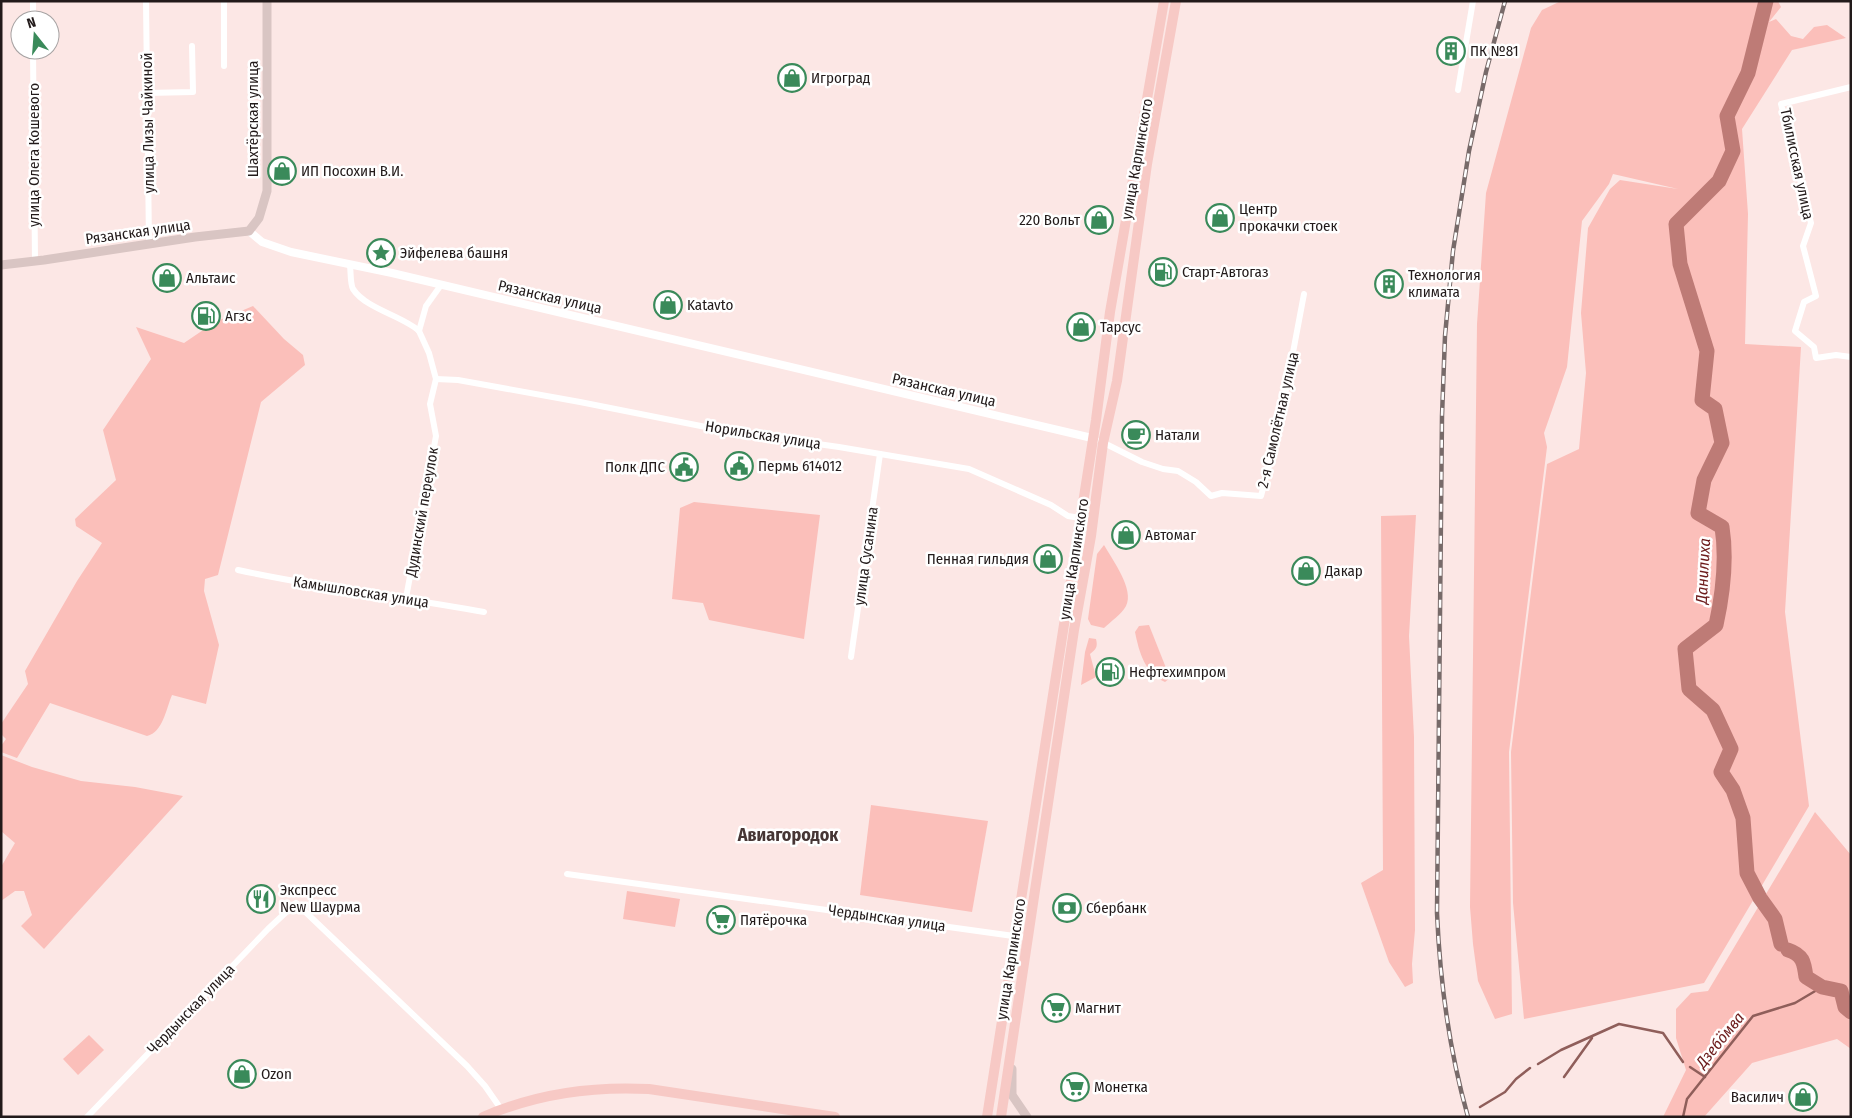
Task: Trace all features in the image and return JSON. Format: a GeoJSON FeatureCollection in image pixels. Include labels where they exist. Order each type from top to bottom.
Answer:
{"type":"FeatureCollection","features":[{"type":"Feature","properties":{"kind":"main road","name":"Шахтёрская улица"},"geometry":{"type":"LineString","coordinates":[[249,231],[259,218],[267,191],[267,1]]}},
{"type":"Feature","properties":{"kind":"main road","name":"улица Карпинского"},"geometry":{"type":"LineString","coordinates":[[987,1117],[1048,731],[1112,302],[1164,1]]}},
{"type":"Feature","properties":{"kind":"main road","name":"улица Карпинского"},"geometry":{"type":"LineString","coordinates":[[1001,1117],[1074,630],[1091,536],[1104,442],[1117,381],[1147,164],[1176,1]]}},
{"type":"Feature","properties":{"kind":"main road","name":"Рязанская улица"},"geometry":{"type":"LineString","coordinates":[[1,265],[249,231]]}},
{"type":"Feature","properties":{"kind":"main road"},"geometry":{"type":"LineString","coordinates":[[1112,302],[1114,308],[1118,311],[1123,310],[1128,303]]}},
{"type":"Feature","properties":{"kind":"main road"},"geometry":{"type":"LineString","coordinates":[[1052,699],[1057,705],[1063,701]]}},
{"type":"Feature","properties":{"kind":"main road"},"geometry":{"type":"LineString","coordinates":[[1048,731],[1056,730],[1058,734]]}},
{"type":"Feature","properties":{"kind":"main road"},"geometry":{"type":"LineString","coordinates":[[1011,1052],[1013,1063],[1012,1095],[1027,1117]]}},
{"type":"Feature","properties":{"kind":"main road"},"geometry":{"type":"LineString","coordinates":[[483,1117],[501,1109],[572,1091],[624,1087],[649,1089],[835,1117]]}},
{"type":"Feature","properties":{"kind":"street","name":"улица Лизы Чайкиной"},"geometry":{"type":"LineString","coordinates":[[146,1],[149,244]]}},
{"type":"Feature","properties":{"kind":"street"},"geometry":{"type":"LineString","coordinates":[[224,1],[224,66]]}},
{"type":"Feature","properties":{"kind":"street"},"geometry":{"type":"LineString","coordinates":[[1458,90],[1473,1]]}},
{"type":"Feature","properties":{"kind":"street"},"geometry":{"type":"LineString","coordinates":[[147,93],[193,92],[192,46]]}},
{"type":"Feature","properties":{"kind":"street","name":"улица Олега Кошевого"},"geometry":{"type":"LineString","coordinates":[[33,60],[35,261]]}},
{"type":"Feature","properties":{"kind":"street","name":"Тбилисская улица"},"geometry":{"type":"LineString","coordinates":[[1851,87],[1781,104],[1811,223],[1803,246],[1816,296],[1804,302],[1795,331],[1814,347],[1816,358],[1836,355],[1851,357]]}},
{"type":"Feature","properties":{"kind":"street","name":"Рязанская улица"},"geometry":{"type":"LineString","coordinates":[[249,231],[262,242],[291,252],[441,285],[1092,438]]}},
{"type":"Feature","properties":{"kind":"street"},"geometry":{"type":"LineString","coordinates":[[350,266],[353,288],[366,300],[390,316],[414,326],[419,331],[426,306],[441,285]]}},
{"type":"Feature","properties":{"kind":"street","name":"2-я Самолётная улица"},"geometry":{"type":"LineString","coordinates":[[1104,442],[1142,462],[1163,469],[1178,471],[1196,482],[1211,496],[1222,493],[1261,496],[1278,432],[1304,294]]}},
{"type":"Feature","properties":{"kind":"street","name":"Дудинский переулок"},"geometry":{"type":"LineString","coordinates":[[406,598],[436,436],[430,404],[436,379],[429,354],[419,331]]}},
{"type":"Feature","properties":{"kind":"street","name":"Норильская улица"},"geometry":{"type":"LineString","coordinates":[[436,379],[458,380],[726,431],[880,454],[969,470],[1051,505],[1068,516],[1080,518]]}},
{"type":"Feature","properties":{"kind":"street"},"geometry":{"type":"LineString","coordinates":[[1092,438],[1104,442]]}},
{"type":"Feature","properties":{"kind":"street","name":"улица Сусанина"},"geometry":{"type":"LineString","coordinates":[[851,657],[880,454]]}},
{"type":"Feature","properties":{"kind":"street","name":"Камышловская улица"},"geometry":{"type":"LineString","coordinates":[[238,570],[274,578],[484,612]]}},
{"type":"Feature","properties":{"kind":"street","name":"Чердынская улица"},"geometry":{"type":"LineString","coordinates":[[568,874],[1028,938]]}},
{"type":"Feature","properties":{"kind":"street","name":"Чердынская улица"},"geometry":{"type":"LineString","coordinates":[[87,1117],[261,936],[296,903],[467,1066],[485,1086],[501,1109]]}},
{"type":"Feature","properties":{"kind":"shaded area"},"geometry":{"type":"Polygon","coordinates":[[[1561,1],[1778,1],[1781,7],[1769,22],[1776,19],[1791,36],[1803,39],[1814,27],[1827,25],[1846,38],[1792,50],[1742,129],[1748,214],[1745,344],[1801,347],[1785,612],[1809,806],[1704,983],[1524,1019],[1513,903],[1511,752],[1547,464],[1579,449],[1586,373],[1581,313],[1588,228],[1610,189],[1620,180],[1678,189],[1613,174],[1609,184],[1582,221],[1567,367],[1544,433],[1547,447],[1509,752],[1512,1014],[1495,1019],[1478,981],[1470,907],[1477,324],[1486,193],[1531,28],[1542,10],[1561,1]]]}},
{"type":"Feature","properties":{"kind":"shaded area"},"geometry":{"type":"Polygon","coordinates":[[[253,306],[284,339],[303,355],[305,365],[261,402],[218,575],[205,579],[204,591],[219,645],[206,704],[172,695],[166,713],[157,730],[147,736],[50,703],[17,758],[1,752],[1,746],[6,739],[1,734],[1,724],[28,684],[25,671],[77,581],[102,543],[76,526],[75,519],[116,480],[103,430],[151,359],[136,327],[184,343],[215,322],[253,306]]]}},
{"type":"Feature","properties":{"kind":"shaded area"},"geometry":{"type":"Polygon","coordinates":[[[694,502],[820,515],[804,639],[709,620],[703,603],[672,599],[680,508],[694,502]]]}},
{"type":"Feature","properties":{"kind":"shaded area"},"geometry":{"type":"Polygon","coordinates":[[[1416,515],[1409,636],[1414,737],[1415,930],[1412,964],[1413,983],[1405,987],[1389,962],[1361,883],[1383,870],[1381,516],[1416,515]]]}},
{"type":"Feature","properties":{"kind":"shaded area"},"geometry":{"type":"Polygon","coordinates":[[[1104,545],[1125,583],[1128,599],[1126,606],[1104,628],[1091,625],[1088,619],[1097,554],[1104,545]]]}},
{"type":"Feature","properties":{"kind":"shaded area"},"geometry":{"type":"Polygon","coordinates":[[[1149,625],[1170,678],[1165,682],[1152,674],[1144,662],[1139,647],[1135,632],[1139,626],[1149,625]]]}},
{"type":"Feature","properties":{"kind":"shaded area"},"geometry":{"type":"Polygon","coordinates":[[[1089,638],[1096,639],[1097,642],[1096,648],[1090,654],[1096,677],[1081,685],[1085,652],[1089,638]]]}},
{"type":"Feature","properties":{"kind":"shaded area"},"geometry":{"type":"Polygon","coordinates":[[[1,755],[32,767],[81,781],[135,787],[183,796],[44,949],[21,926],[32,915],[24,891],[15,891],[1,901],[1,867],[15,843],[1,831],[1,755]]]}},
{"type":"Feature","properties":{"kind":"shaded area"},"geometry":{"type":"Polygon","coordinates":[[[871,805],[988,821],[972,912],[860,895],[871,805]]]}},
{"type":"Feature","properties":{"kind":"shaded area"},"geometry":{"type":"Polygon","coordinates":[[[1815,812],[1851,855],[1851,1049],[1837,1039],[1752,1063],[1704,1117],[1663,1117],[1686,1070],[1676,1038],[1676,1009],[1691,993],[1708,991],[1815,812]]]}},
{"type":"Feature","properties":{"kind":"shaded area"},"geometry":{"type":"Polygon","coordinates":[[[627,891],[680,899],[675,927],[623,919],[627,891]]]}},
{"type":"Feature","properties":{"kind":"shaded area"},"geometry":{"type":"Polygon","coordinates":[[[89,1035],[104,1050],[78,1075],[63,1059],[89,1035]]]}},
{"type":"Feature","properties":{"kind":"waterway","name":"Данилиха"},"geometry":{"type":"LineString","coordinates":[[1766,1],[1748,73],[1727,116],[1733,151],[1719,181],[1676,224],[1680,264],[1707,351],[1702,400],[1715,409],[1722,443],[1704,480],[1698,513],[1722,527],[1724,564],[1721,601],[1716,625],[1685,649],[1689,689],[1713,710],[1731,749],[1721,772],[1733,790],[1743,818],[1747,873],[1760,898],[1775,919],[1781,944]]}},
{"type":"Feature","properties":{"kind":"waterway","name":"Данилиха"},"geometry":{"type":"LineString","coordinates":[[1788,950],[1800,957],[1806,977],[1822,987],[1841,991],[1845,1007],[1851,1012]]}},
{"type":"Feature","properties":{"kind":"waterway","name":"Дзебӧмва"},"geometry":{"type":"LineString","coordinates":[[1683,1117],[1687,1099],[1753,1016],[1795,1003],[1822,987]]}},
{"type":"Feature","properties":{"kind":"waterway"},"geometry":{"type":"LineString","coordinates":[[1538,1064],[1561,1050],[1619,1024],[1663,1033],[1683,1062]]}},
{"type":"Feature","properties":{"kind":"waterway"},"geometry":{"type":"LineString","coordinates":[[1564,1077],[1592,1038]]}},
{"type":"Feature","properties":{"kind":"waterway"},"geometry":{"type":"LineString","coordinates":[[1690,1067],[1705,1077]]}},
{"type":"Feature","properties":{"kind":"waterway"},"geometry":{"type":"LineString","coordinates":[[1480,1107],[1505,1092],[1516,1079],[1530,1068]]}},
{"type":"Feature","properties":{"kind":"railway"},"geometry":{"type":"LineString","coordinates":[[1468,1117],[1461,1092],[1446,1016],[1440,965],[1437,913],[1442,416],[1445,336],[1453,251],[1469,151],[1486,72],[1505,1]]}},
{"type":"Feature","properties":{"kind":"place","name":"ПК №81"},"geometry":{"type":"Point","coordinates":[1451,51]}},
{"type":"Feature","properties":{"kind":"place","name":"Игроград"},"geometry":{"type":"Point","coordinates":[792,78]}},
{"type":"Feature","properties":{"kind":"place","name":"ИП Посохин В.И."},"geometry":{"type":"Point","coordinates":[282,171]}},
{"type":"Feature","properties":{"kind":"place","name":"Центр прокачки стоек"},"geometry":{"type":"Point","coordinates":[1220,218]}},
{"type":"Feature","properties":{"kind":"place","name":"220 Вольт"},"geometry":{"type":"Point","coordinates":[1099,220]}},
{"type":"Feature","properties":{"kind":"place","name":"Эйфелева башня"},"geometry":{"type":"Point","coordinates":[381,253]}},
{"type":"Feature","properties":{"kind":"place","name":"Старт-Автогаз"},"geometry":{"type":"Point","coordinates":[1163,272]}},
{"type":"Feature","properties":{"kind":"place","name":"Альтаис"},"geometry":{"type":"Point","coordinates":[167,278]}},
{"type":"Feature","properties":{"kind":"place","name":"Технология климата"},"geometry":{"type":"Point","coordinates":[1389,284]}},
{"type":"Feature","properties":{"kind":"place","name":"Katavto"},"geometry":{"type":"Point","coordinates":[668,305]}},
{"type":"Feature","properties":{"kind":"place","name":"Агзс"},"geometry":{"type":"Point","coordinates":[206,316]}},
{"type":"Feature","properties":{"kind":"place","name":"Тарсус"},"geometry":{"type":"Point","coordinates":[1081,327]}},
{"type":"Feature","properties":{"kind":"place","name":"Натали"},"geometry":{"type":"Point","coordinates":[1136,435]}},
{"type":"Feature","properties":{"kind":"place","name":"Пермь 614012"},"geometry":{"type":"Point","coordinates":[739,466]}},
{"type":"Feature","properties":{"kind":"place","name":"Полк ДПС"},"geometry":{"type":"Point","coordinates":[684,467]}},
{"type":"Feature","properties":{"kind":"place","name":"Автомаг"},"geometry":{"type":"Point","coordinates":[1126,535]}},
{"type":"Feature","properties":{"kind":"place","name":"Пенная гильдия"},"geometry":{"type":"Point","coordinates":[1048,559]}},
{"type":"Feature","properties":{"kind":"place","name":"Дакар"},"geometry":{"type":"Point","coordinates":[1306,571]}},
{"type":"Feature","properties":{"kind":"place","name":"Нефтехимпром"},"geometry":{"type":"Point","coordinates":[1110,672]}},
{"type":"Feature","properties":{"kind":"place","name":"Экспресс New Шаурма"},"geometry":{"type":"Point","coordinates":[261,899]}},
{"type":"Feature","properties":{"kind":"place","name":"Сбербанк"},"geometry":{"type":"Point","coordinates":[1067,908]}},
{"type":"Feature","properties":{"kind":"place","name":"Пятёрочка"},"geometry":{"type":"Point","coordinates":[721,920]}},
{"type":"Feature","properties":{"kind":"place","name":"Магнит"},"geometry":{"type":"Point","coordinates":[1056,1008]}},
{"type":"Feature","properties":{"kind":"place","name":"Ozon"},"geometry":{"type":"Point","coordinates":[242,1074]}},
{"type":"Feature","properties":{"kind":"place","name":"Монетка"},"geometry":{"type":"Point","coordinates":[1075,1087]}},
{"type":"Feature","properties":{"kind":"place","name":"Василич"},"geometry":{"type":"Point","coordinates":[1803,1097]}},
{"type":"Feature","properties":{"kind":"district","name":"Авиагородок"},"geometry":{"type":"Point","coordinates":[788,835]}}]}
